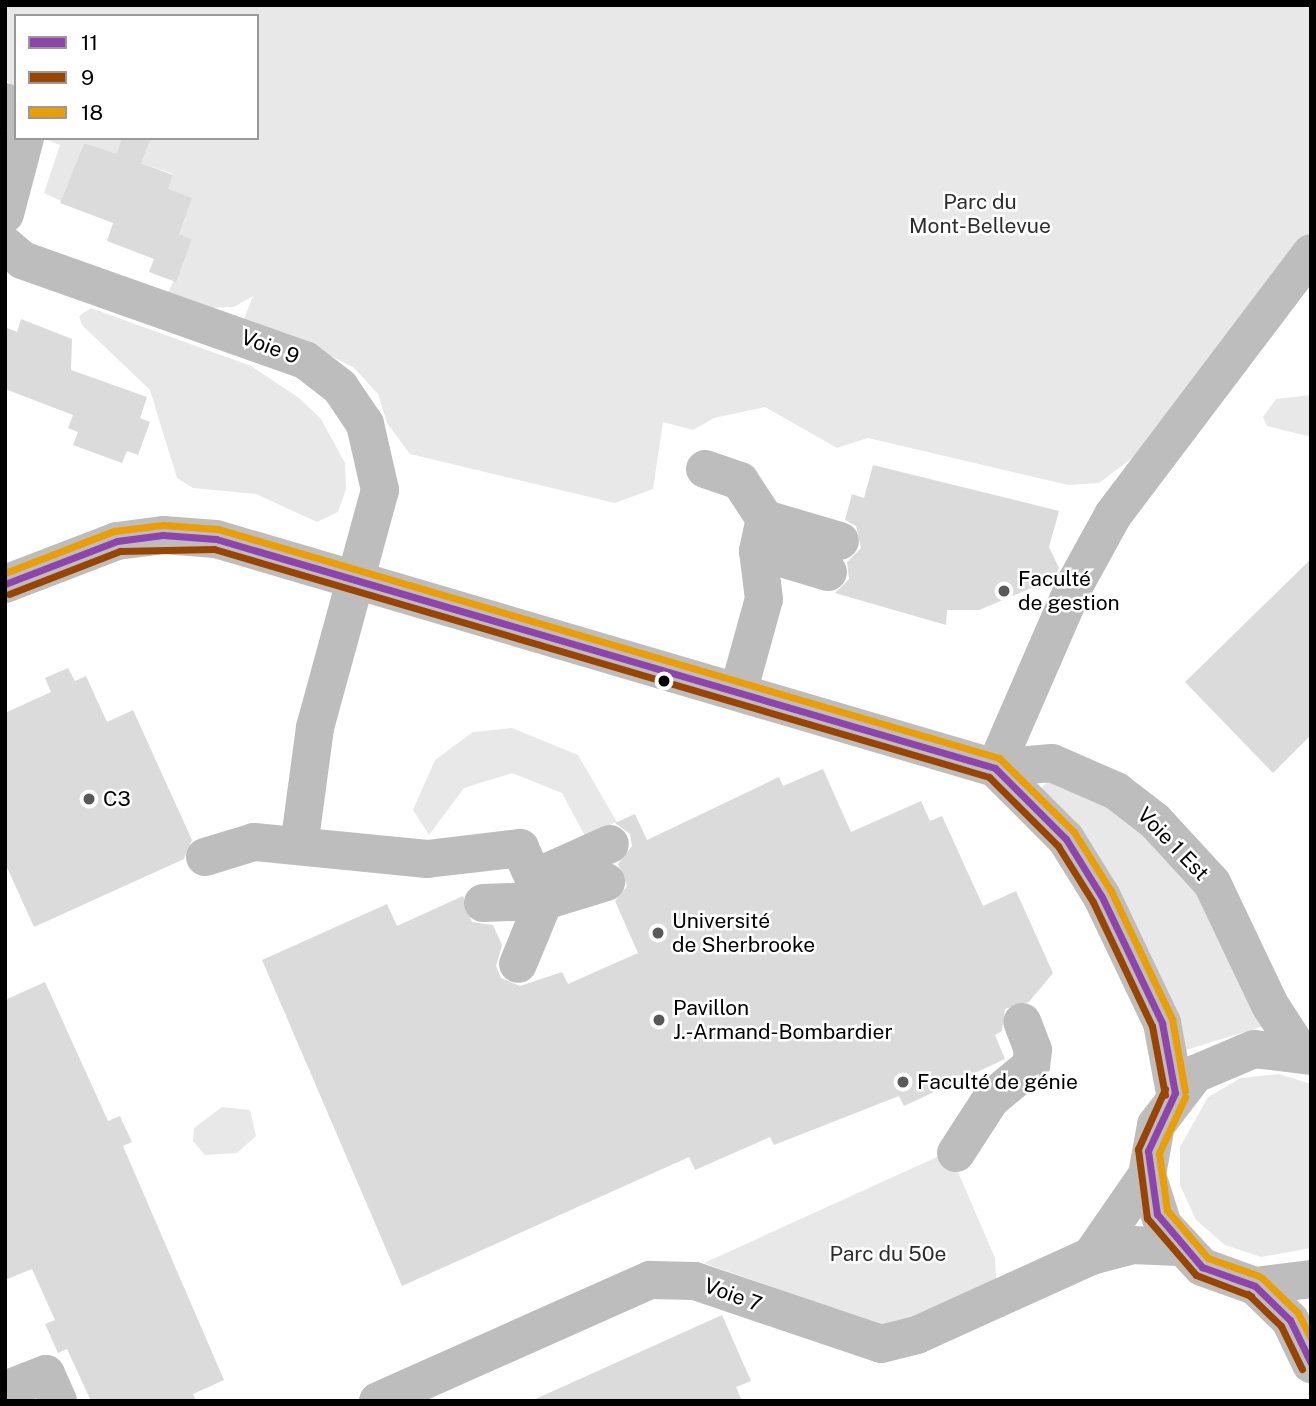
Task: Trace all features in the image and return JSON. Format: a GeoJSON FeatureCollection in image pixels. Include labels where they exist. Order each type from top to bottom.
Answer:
{"type":"FeatureCollection","features":[{"type":"Feature","properties":{"kind":"lane","name":"Voie 9"},"geometry":{"type":"LineString","coordinates":[[25,140],[6,235],[22,260],[291,353],[330,377],[358,410],[378,462],[377,505],[315,728],[299,846]]}},
{"type":"Feature","properties":{"kind":"lane"},"geometry":{"type":"LineString","coordinates":[[995,768],[1074,586],[1113,515],[1311,253]]}},
{"type":"Feature","properties":{"kind":"lane"},"geometry":{"type":"LineString","coordinates":[[705,469],[740,481],[762,535],[764,599],[739,689]]}},
{"type":"Feature","properties":{"kind":"lane"},"geometry":{"type":"LineString","coordinates":[[5,584],[105,544],[163,535],[254,547],[739,689],[995,768],[1066,839],[1102,897],[1162,1023],[1175,1093]]}},
{"type":"Feature","properties":{"kind":"lane"},"geometry":{"type":"LineString","coordinates":[[762,535],[834,557]]}},
{"type":"Feature","properties":{"kind":"lane","name":"Voie 1 Est"},"geometry":{"type":"LineString","coordinates":[[995,768],[1052,763],[1115,791],[1155,821],[1212,884],[1270,1005],[1306,1054]]}},
{"type":"Feature","properties":{"kind":"lane"},"geometry":{"type":"LineString","coordinates":[[205,857],[246,843],[427,859],[520,848],[539,889],[518,964]]}},
{"type":"Feature","properties":{"kind":"lane"},"geometry":{"type":"LineString","coordinates":[[539,889],[610,844]]}},
{"type":"Feature","properties":{"kind":"lane"},"geometry":{"type":"LineString","coordinates":[[483,903],[539,889],[606,882]]}},
{"type":"Feature","properties":{"kind":"lane"},"geometry":{"type":"LineString","coordinates":[[956,1153],[991,1099],[1031,1066],[1033,1050],[1022,1022]]}},
{"type":"Feature","properties":{"kind":"lane"},"geometry":{"type":"LineString","coordinates":[[1306,1054],[1268,1048],[1228,1056],[1175,1093],[1151,1138],[1147,1175],[1157,1214],[1178,1247],[1220,1277],[1255,1286],[1311,1279]]}},
{"type":"Feature","properties":{"kind":"lane"},"geometry":{"type":"LineString","coordinates":[[1091,1256],[1147,1175]]}},
{"type":"Feature","properties":{"kind":"lane","name":"Voie 7"},"geometry":{"type":"LineString","coordinates":[[378,1401],[617,1290],[668,1278],[695,1281],[850,1338],[892,1343],[1091,1256],[1133,1245],[1178,1247]]}},
{"type":"Feature","properties":{"kind":"lane"},"geometry":{"type":"LineString","coordinates":[[1255,1286],[1290,1320],[1311,1364]]}},
{"type":"Feature","properties":{"kind":"lane"},"geometry":{"type":"LineString","coordinates":[[5,1390],[46,1374],[58,1401]]}},
{"type":"Feature","properties":{"kind":"green space","name":"Parc du Mont-Bellevue"},"geometry":{"type":"Polygon","coordinates":[[[5,5],[1311,5],[1311,231],[1143,450],[1099,483],[1068,485],[868,438],[837,448],[765,407],[714,418],[693,430],[663,422],[653,489],[615,503],[410,454],[387,423],[378,394],[353,367],[297,339],[242,324],[253,296],[234,307],[206,308],[168,293],[192,239],[179,234],[168,189],[173,174],[84,143],[61,201],[44,193],[60,145],[47,140],[259,140],[259,14],[14,14],[14,87],[5,79],[5,5]]]}},
{"type":"Feature","properties":{"kind":"green space"},"geometry":{"type":"Polygon","coordinates":[[[91,308],[251,366],[299,398],[321,419],[345,463],[346,489],[338,512],[317,522],[256,494],[193,488],[177,478],[150,390],[82,325],[79,316],[91,308]]]}},
{"type":"Feature","properties":{"kind":"green space"},"geometry":{"type":"Polygon","coordinates":[[[1311,395],[1311,437],[1267,426],[1263,417],[1276,399],[1311,395]]]}},
{"type":"Feature","properties":{"kind":"green space"},"geometry":{"type":"Polygon","coordinates":[[[512,728],[578,755],[617,822],[585,836],[562,793],[512,773],[464,788],[429,835],[413,810],[435,760],[473,732],[512,728]]]}},
{"type":"Feature","properties":{"kind":"green space"},"geometry":{"type":"Polygon","coordinates":[[[1049,778],[1105,797],[1190,875],[1264,1026],[1186,1050],[1040,791],[1049,778]]]}},
{"type":"Feature","properties":{"kind":"green space"},"geometry":{"type":"Polygon","coordinates":[[[1279,1074],[1311,1084],[1311,1248],[1261,1257],[1225,1245],[1196,1220],[1180,1185],[1180,1147],[1208,1097],[1241,1078],[1279,1074]]]}},
{"type":"Feature","properties":{"kind":"green space"},"geometry":{"type":"Polygon","coordinates":[[[222,1107],[250,1110],[256,1136],[237,1153],[205,1155],[193,1141],[194,1128],[222,1107]]]}},
{"type":"Feature","properties":{"kind":"green space","name":"Parc du 50e"},"geometry":{"type":"Polygon","coordinates":[[[937,1157],[958,1172],[995,1258],[996,1279],[892,1329],[704,1263],[937,1157]]]}},
{"type":"Feature","properties":{"kind":"building"},"geometry":{"type":"Polygon","coordinates":[[[121,140],[150,140],[141,163],[173,175],[168,189],[192,198],[179,234],[192,239],[176,282],[149,272],[154,259],[107,241],[113,223],[60,203],[84,143],[117,154],[121,140]]]}},
{"type":"Feature","properties":{"kind":"building"},"geometry":{"type":"Polygon","coordinates":[[[21,319],[72,339],[71,370],[147,397],[140,418],[150,422],[138,455],[127,451],[122,463],[73,445],[78,432],[68,428],[73,415],[5,389],[5,327],[17,332],[21,319]]]}},
{"type":"Feature","properties":{"kind":"building"},"geometry":{"type":"Polygon","coordinates":[[[873,465],[1059,511],[1049,547],[1059,568],[1053,579],[979,610],[947,610],[946,625],[835,593],[849,579],[847,562],[861,548],[856,526],[845,520],[852,494],[864,498],[873,465]]]}},
{"type":"Feature","properties":{"kind":"building"},"geometry":{"type":"Polygon","coordinates":[[[1311,559],[1311,735],[1273,773],[1185,682],[1311,559]]]}},
{"type":"Feature","properties":{"kind":"building","name":"C3"},"geometry":{"type":"Polygon","coordinates":[[[68,668],[75,681],[86,676],[107,722],[133,710],[192,840],[184,859],[34,927],[5,863],[5,713],[51,692],[45,678],[68,668]]]}},
{"type":"Feature","properties":{"kind":"building","name":"Pavillon J.-Armand-Bombardier"},"geometry":{"type":"Polygon","coordinates":[[[823,769],[851,832],[921,801],[930,821],[942,816],[983,906],[1016,891],[1053,973],[1029,1002],[1005,1009],[1002,1031],[995,1035],[1005,1059],[904,1106],[899,1096],[774,1145],[770,1137],[695,1170],[689,1157],[402,1286],[262,960],[387,904],[397,926],[463,896],[472,922],[493,925],[502,945],[496,966],[501,978],[520,986],[562,972],[568,984],[638,953],[615,901],[627,886],[618,864],[632,846],[630,834],[615,823],[635,814],[647,840],[779,777],[783,786],[823,769]]]}},
{"type":"Feature","properties":{"kind":"building"},"geometry":{"type":"Polygon","coordinates":[[[45,982],[108,1121],[120,1116],[132,1142],[123,1146],[224,1380],[193,1394],[196,1401],[91,1401],[67,1349],[58,1353],[45,1324],[55,1320],[32,1269],[5,1280],[5,1000],[45,982]]]}},
{"type":"Feature","properties":{"kind":"building"},"geometry":{"type":"Polygon","coordinates":[[[722,1315],[751,1381],[736,1387],[742,1401],[531,1401],[722,1315]]]}},
{"type":"Feature","properties":{"kind":"transit line","name":"18"},"geometry":{"type":"LineString","coordinates":[[5,573],[114,531],[163,525],[218,529],[999,758],[1074,832],[1111,891],[1172,1019],[1185,1091]]}},
{"type":"Feature","properties":{"kind":"transit line","name":"11"},"geometry":{"type":"LineString","coordinates":[[5,584],[117,541],[163,535],[216,539],[995,768],[1066,839],[1102,897],[1162,1023],[1175,1093]]}},
{"type":"Feature","properties":{"kind":"transit line","name":"9"},"geometry":{"type":"LineString","coordinates":[[9,594],[120,551],[214,549],[989,777],[1058,846],[1093,902],[1152,1026],[1165,1095]]}},
{"type":"Feature","properties":{"kind":"transit line","name":"9"},"geometry":{"type":"LineString","coordinates":[[1165,1089],[1138,1149],[1147,1218],[1196,1275],[1251,1296]]}},
{"type":"Feature","properties":{"kind":"transit line","name":"11"},"geometry":{"type":"LineString","coordinates":[[1175,1093],[1148,1151],[1157,1214],[1202,1267],[1255,1286]]}},
{"type":"Feature","properties":{"kind":"transit line","name":"18"},"geometry":{"type":"LineString","coordinates":[[1185,1097],[1159,1153],[1167,1210],[1208,1258],[1259,1276]]}},
{"type":"Feature","properties":{"kind":"transit line","name":"18"},"geometry":{"type":"LineString","coordinates":[[1262,1278],[1298,1313],[1311,1339]]}},
{"type":"Feature","properties":{"kind":"transit line","name":"11"},"geometry":{"type":"LineString","coordinates":[[1255,1286],[1290,1320],[1311,1363]]}},
{"type":"Feature","properties":{"kind":"transit line","name":"9"},"geometry":{"type":"LineString","coordinates":[[1248,1294],[1281,1326],[1302,1369]]}},
{"type":"Feature","properties":{"kind":"place","name":"Faculté de gestion"},"geometry":{"type":"Point","coordinates":[1004,591]}},
{"type":"Feature","properties":{"kind":"place","name":"C3"},"geometry":{"type":"Point","coordinates":[89,799]}},
{"type":"Feature","properties":{"kind":"place","name":"Université de Sherbrooke"},"geometry":{"type":"Point","coordinates":[658,933]}},
{"type":"Feature","properties":{"kind":"place","name":"Pavillon J.-Armand-Bombardier"},"geometry":{"type":"Point","coordinates":[659,1020]}},
{"type":"Feature","properties":{"kind":"place","name":"Faculté de génie"},"geometry":{"type":"Point","coordinates":[903,1082]}}]}
